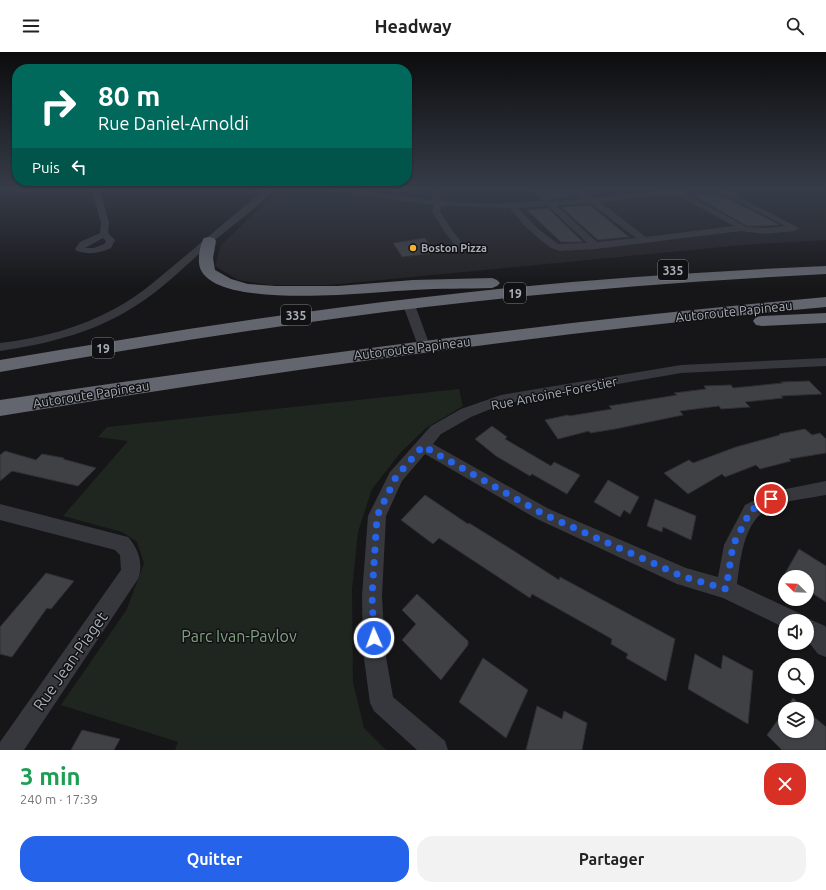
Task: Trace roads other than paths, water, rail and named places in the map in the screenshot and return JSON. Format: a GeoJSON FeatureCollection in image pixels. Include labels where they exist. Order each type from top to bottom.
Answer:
{"type":"FeatureCollection","features":[{"type":"Feature","properties":{"kind":"highway"},"geometry":{"type":"LineString","coordinates":[[209,241],[205,262],[214,277],[231,284],[255,289],[298,291],[413,285],[520,282]]}},
{"type":"Feature","properties":{"kind":"highway","name":"335"},"geometry":{"type":"LineString","coordinates":[[205,332],[387,297],[520,282],[826,257]]}},
{"type":"Feature","properties":{"kind":"highway","name":"19"},"geometry":{"type":"LineString","coordinates":[[0,366],[205,332],[409,304],[618,284],[826,270]]}},
{"type":"Feature","properties":{"kind":"highway","name":"Autoroute Papineau"},"geometry":{"type":"LineString","coordinates":[[0,408],[211,375],[424,346],[697,314],[826,302]]}},
{"type":"Feature","properties":{"kind":"highway"},"geometry":{"type":"LineString","coordinates":[[480,339],[700,324],[826,318]]}},
{"type":"Feature","properties":{"kind":"street"},"geometry":{"type":"LineString","coordinates":[[104,223],[104,234]]}},
{"type":"Feature","properties":{"kind":"street"},"geometry":{"type":"LineString","coordinates":[[0,342],[67,326],[96,315],[120,303],[146,286],[225,223]]}},
{"type":"Feature","properties":{"kind":"street"},"geometry":{"type":"LineString","coordinates":[[0,347],[60,335],[96,322],[119,311],[146,294],[230,223]]}},
{"type":"Feature","properties":{"kind":"street"},"geometry":{"type":"LineString","coordinates":[[442,223],[462,249]]}},
{"type":"Feature","properties":{"kind":"street"},"geometry":{"type":"LineString","coordinates":[[529,223],[553,246],[564,249],[741,228],[764,231],[795,228],[784,223]]}},
{"type":"Feature","properties":{"kind":"street"},"geometry":{"type":"LineString","coordinates":[[570,223],[596,246]]}},
{"type":"Feature","properties":{"kind":"street"},"geometry":{"type":"LineString","coordinates":[[620,223],[643,240]]}},
{"type":"Feature","properties":{"kind":"street"},"geometry":{"type":"LineString","coordinates":[[731,223],[741,228]]}},
{"type":"Feature","properties":{"kind":"street"},"geometry":{"type":"LineString","coordinates":[[409,304],[424,346]]}},
{"type":"Feature","properties":{"kind":"street","name":"Rue Antoine-Forestier"},"geometry":{"type":"LineString","coordinates":[[436,750],[382,703],[374,651],[372,596],[377,516],[396,477],[436,430],[466,413],[501,400],[681,369],[826,362]]}},
{"type":"Feature","properties":{"kind":"street"},"geometry":{"type":"LineString","coordinates":[[423,446],[543,514],[684,577],[726,589],[779,614]]}},
{"type":"Feature","properties":{"kind":"street"},"geometry":{"type":"LineString","coordinates":[[726,589],[733,545],[751,510],[771,499],[826,488]]}},
{"type":"Feature","properties":{"kind":"street","name":"Rue Jean-Piaget"},"geometry":{"type":"LineString","coordinates":[[0,512],[121,543],[129,552],[131,572],[8,750]]}},
{"type":"Feature","properties":{"kind":"street"},"geometry":{"type":"LineString","coordinates":[[814,632],[817,634],[826,646]]}},
{"type":"Feature","properties":{"kind":"place","name":"Boston Pizza"},"geometry":{"type":"Point","coordinates":[413,248]}},
{"type":"Feature","properties":{"kind":"park label","name":"Parc Ivan-Pavlov"},"geometry":{"type":"Point","coordinates":[239,636]}}]}
